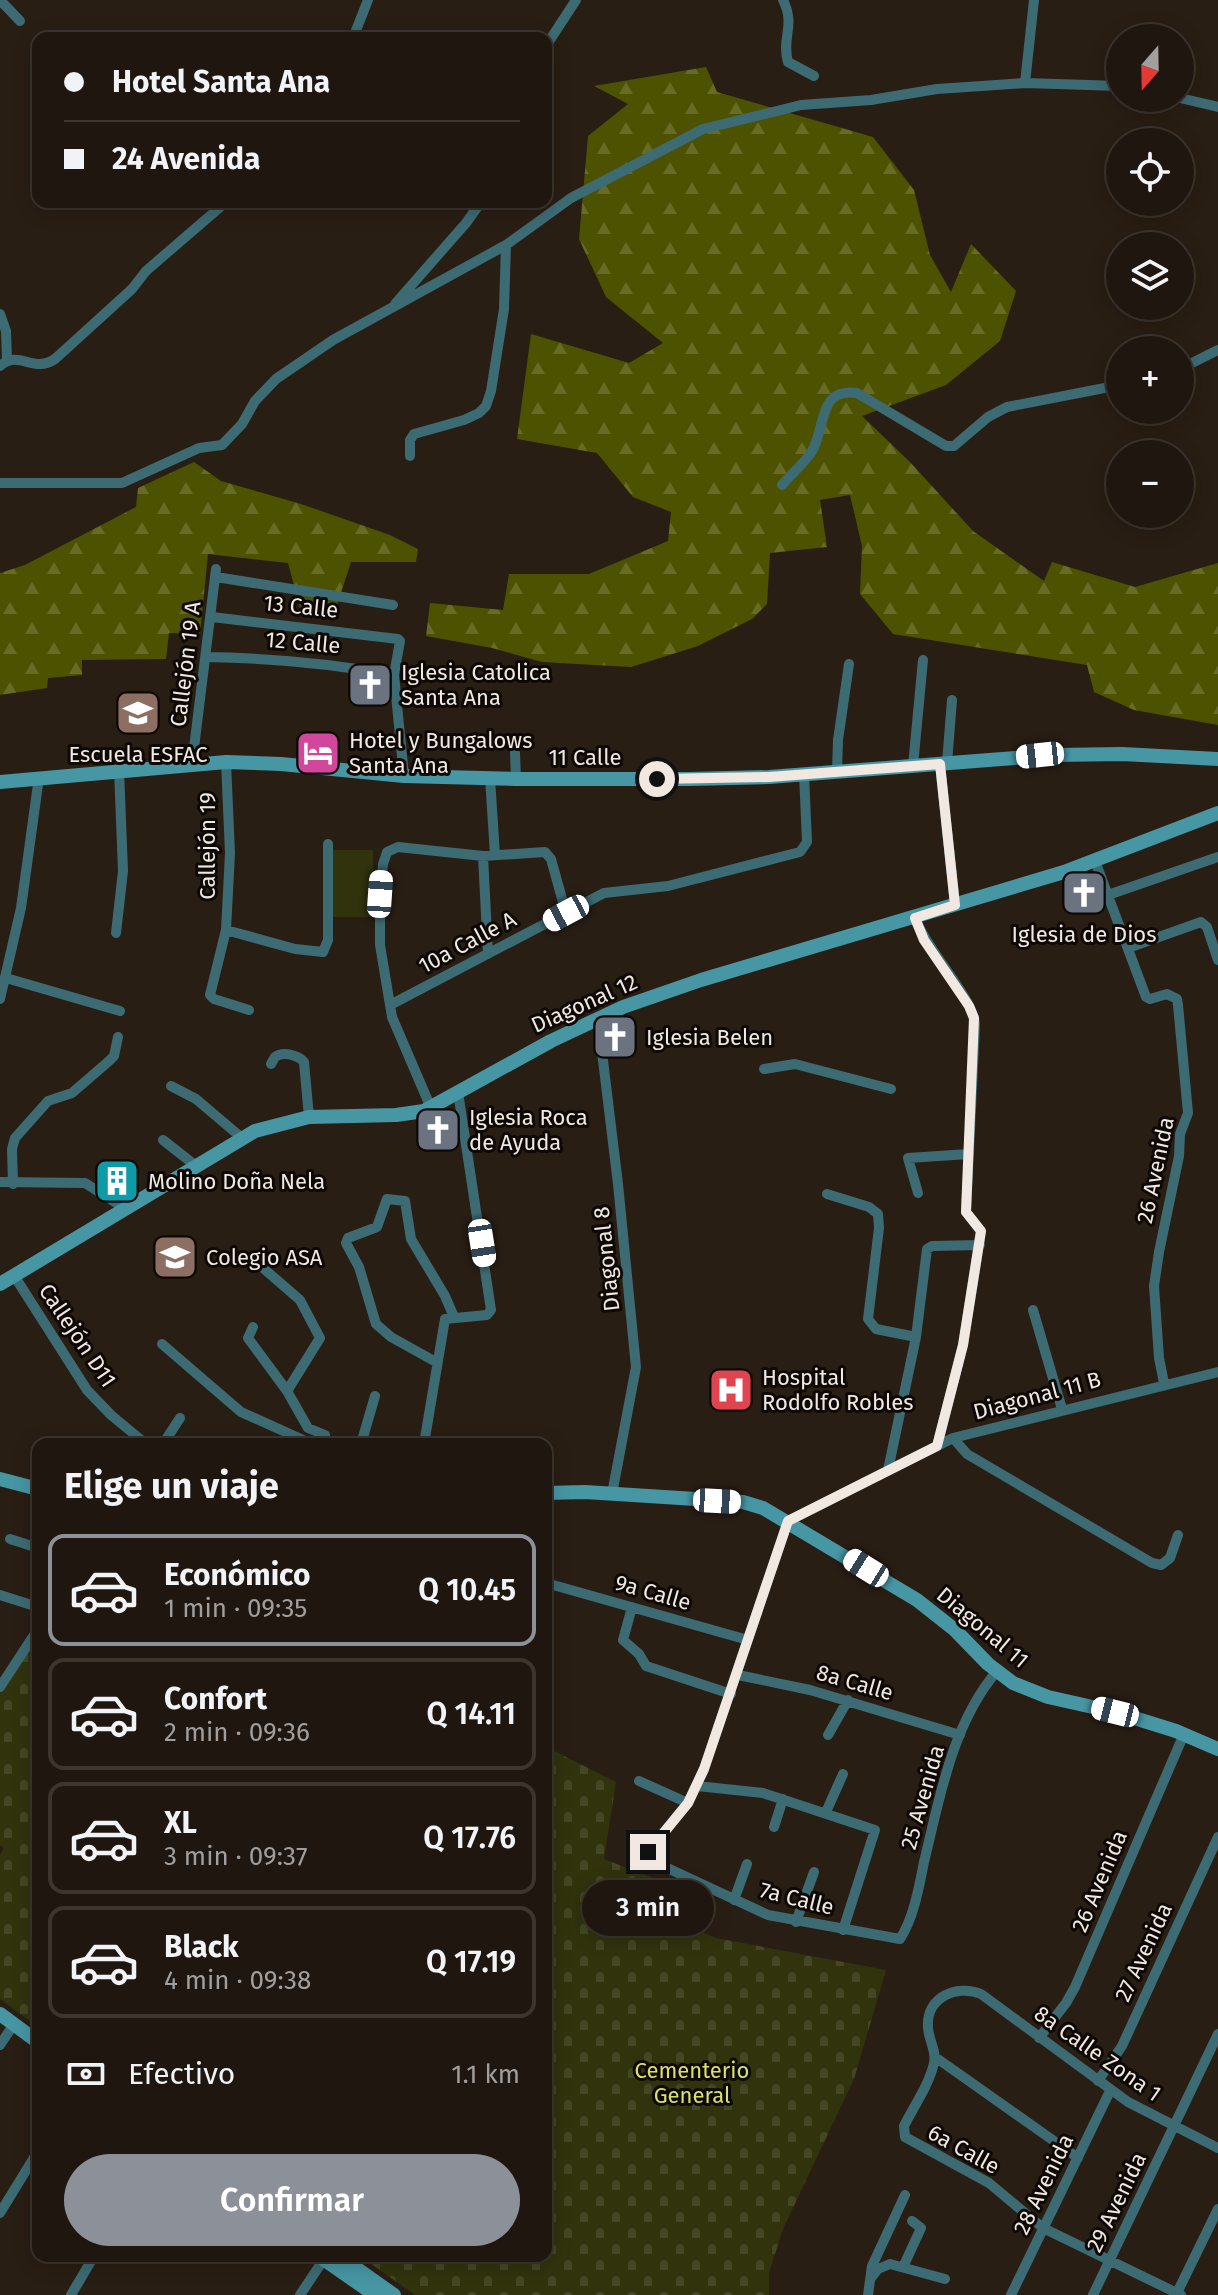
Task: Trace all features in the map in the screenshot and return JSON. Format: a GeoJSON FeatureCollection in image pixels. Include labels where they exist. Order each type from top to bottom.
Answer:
{"type":"FeatureCollection","features":[{"type":"Feature","properties":{"kind":"street"},"geometry":{"type":"LineString","coordinates":[[0,0],[20,21]]}},
{"type":"Feature","properties":{"kind":"street"},"geometry":{"type":"LineString","coordinates":[[355,32],[368,0]]}},
{"type":"Feature","properties":{"kind":"street"},"geometry":{"type":"LineString","coordinates":[[552,37],[576,0]]}},
{"type":"Feature","properties":{"kind":"street"},"geometry":{"type":"LineString","coordinates":[[783,0],[791,22],[785,47],[788,62],[814,76]]}},
{"type":"Feature","properties":{"kind":"street"},"geometry":{"type":"LineString","coordinates":[[1025,83],[1034,0]]}},
{"type":"Feature","properties":{"kind":"street"},"geometry":{"type":"LineString","coordinates":[[0,483],[122,483],[199,448],[222,445],[276,379],[333,340],[506,245],[571,198],[703,129],[801,105],[871,100],[937,89],[1025,83],[1106,86]]}},
{"type":"Feature","properties":{"kind":"street"},"geometry":{"type":"LineString","coordinates":[[1194,101],[1218,107]]}},
{"type":"Feature","properties":{"kind":"street"},"geometry":{"type":"LineString","coordinates":[[0,314],[6,331],[4,363],[16,359],[38,366],[47,365],[132,289],[146,271],[219,208]]}},
{"type":"Feature","properties":{"kind":"street"},"geometry":{"type":"LineString","coordinates":[[391,309],[477,208]]}},
{"type":"Feature","properties":{"kind":"street"},"geometry":{"type":"LineString","coordinates":[[410,456],[410,440],[414,434],[464,420],[486,406],[504,309],[506,245]]}},
{"type":"Feature","properties":{"kind":"street"},"geometry":{"type":"LineString","coordinates":[[1194,362],[1218,350]]}},
{"type":"Feature","properties":{"kind":"street"},"geometry":{"type":"LineString","coordinates":[[782,485],[810,454],[827,406],[840,393],[857,393],[946,446],[954,446],[988,417],[1007,407],[1106,388]]}},
{"type":"Feature","properties":{"kind":"street","name":"Callejón 19 A"},"geometry":{"type":"LineString","coordinates":[[192,764],[216,573],[282,589],[393,605]]}},
{"type":"Feature","properties":{"kind":"street","name":"13 Calle"},"geometry":{"type":"LineString","coordinates":[[212,617],[386,636],[400,641],[394,675]]}},
{"type":"Feature","properties":{"kind":"street","name":"12 Calle"},"geometry":{"type":"LineString","coordinates":[[206,657],[291,659],[394,675]]}},
{"type":"Feature","properties":{"kind":"street"},"geometry":{"type":"LineString","coordinates":[[913,766],[923,660]]}},
{"type":"Feature","properties":{"kind":"street"},"geometry":{"type":"LineString","coordinates":[[837,772],[838,740],[849,664]]}},
{"type":"Feature","properties":{"kind":"street"},"geometry":{"type":"LineString","coordinates":[[394,675],[404,776]]}},
{"type":"Feature","properties":{"kind":"street"},"geometry":{"type":"LineString","coordinates":[[952,700],[944,764],[955,905]]}},
{"type":"Feature","properties":{"kind":"street"},"geometry":{"type":"LineString","coordinates":[[515,753],[516,779]]}},
{"type":"Feature","properties":{"kind":"street","name":"11 Calle"},"geometry":{"type":"LineString","coordinates":[[0,782],[226,762],[404,776],[516,779],[745,778],[1090,754],[1218,759]]}},
{"type":"Feature","properties":{"kind":"street","name":"Callejón 19"},"geometry":{"type":"LineString","coordinates":[[226,762],[230,853],[226,930],[210,995],[249,1010]]}},
{"type":"Feature","properties":{"kind":"street"},"geometry":{"type":"LineString","coordinates":[[116,933],[123,871],[119,770]]}},
{"type":"Feature","properties":{"kind":"street","name":"10a Calle A"},"geometry":{"type":"LineString","coordinates":[[392,1004],[608,892],[668,886],[796,854],[804,849],[807,842],[804,774]]}},
{"type":"Feature","properties":{"kind":"street"},"geometry":{"type":"LineString","coordinates":[[0,999],[21,908],[39,777]]}},
{"type":"Feature","properties":{"kind":"street"},"geometry":{"type":"LineString","coordinates":[[490,778],[495,855]]}},
{"type":"Feature","properties":{"kind":"street","name":"Diagonal 12"},"geometry":{"type":"LineString","coordinates":[[0,1284],[242,1138],[273,1125],[309,1117],[396,1115],[431,1108],[551,1041],[598,1019],[690,984],[1095,861],[1218,813]]}},
{"type":"Feature","properties":{"kind":"street"},"geometry":{"type":"LineString","coordinates":[[226,930],[295,949],[323,952],[328,940],[328,844]]}},
{"type":"Feature","properties":{"kind":"street"},"geometry":{"type":"LineString","coordinates":[[431,1108],[394,1023],[380,945],[381,879],[387,852],[398,847],[483,856],[547,853],[566,913]]}},
{"type":"Feature","properties":{"kind":"street"},"geometry":{"type":"LineString","coordinates":[[483,856],[488,954]]}},
{"type":"Feature","properties":{"kind":"street"},"geometry":{"type":"LineString","coordinates":[[1108,895],[1218,857]]}},
{"type":"Feature","properties":{"kind":"street","name":"26 Avenida"},"geometry":{"type":"LineString","coordinates":[[1095,861],[1146,997],[1151,999],[1167,994],[1178,1001],[1188,1113],[1180,1134],[1179,1156],[1154,1286],[1159,1358],[1164,1383]]}},
{"type":"Feature","properties":{"kind":"street"},"geometry":{"type":"LineString","coordinates":[[915,918],[924,940],[974,1018],[966,1212],[968,1218],[980,1227],[980,1245],[963,1345],[937,1446]]}},
{"type":"Feature","properties":{"kind":"street"},"geometry":{"type":"LineString","coordinates":[[1128,948],[1201,922],[1207,927],[1218,960]]}},
{"type":"Feature","properties":{"kind":"street"},"geometry":{"type":"LineString","coordinates":[[6,978],[120,1011]]}},
{"type":"Feature","properties":{"kind":"street","name":"Diagonal 8"},"geometry":{"type":"LineString","coordinates":[[598,1019],[636,1367],[612,1494]]}},
{"type":"Feature","properties":{"kind":"street"},"geometry":{"type":"LineString","coordinates":[[13,1184],[12,1149],[15,1138],[48,1101],[65,1097],[114,1056],[118,1037]]}},
{"type":"Feature","properties":{"kind":"street"},"geometry":{"type":"LineString","coordinates":[[271,1064],[275,1057],[284,1054],[304,1062],[309,1117]]}},
{"type":"Feature","properties":{"kind":"street"},"geometry":{"type":"LineString","coordinates":[[764,1069],[795,1064],[891,1089]]}},
{"type":"Feature","properties":{"kind":"street"},"geometry":{"type":"LineString","coordinates":[[171,1086],[196,1099],[242,1138]]}},
{"type":"Feature","properties":{"kind":"street"},"geometry":{"type":"LineString","coordinates":[[425,1438],[445,1319],[489,1314],[487,1271],[458,1092]]}},
{"type":"Feature","properties":{"kind":"street"},"geometry":{"type":"LineString","coordinates":[[163,1140],[196,1166]]}},
{"type":"Feature","properties":{"kind":"street"},"geometry":{"type":"LineString","coordinates":[[918,1193],[908,1158],[969,1154]]}},
{"type":"Feature","properties":{"kind":"street"},"geometry":{"type":"LineString","coordinates":[[0,1182],[85,1183],[126,1209]]}},
{"type":"Feature","properties":{"kind":"street"},"geometry":{"type":"LineString","coordinates":[[827,1194],[869,1207],[878,1214],[868,1319],[876,1329],[916,1337]]}},
{"type":"Feature","properties":{"kind":"street"},"geometry":{"type":"LineString","coordinates":[[436,1362],[391,1337],[376,1324],[359,1267],[346,1243],[348,1238],[377,1227],[387,1199],[405,1201],[411,1239],[454,1317]]}},
{"type":"Feature","properties":{"kind":"street"},"geometry":{"type":"LineString","coordinates":[[888,1470],[916,1337],[928,1248],[980,1245]]}},
{"type":"Feature","properties":{"kind":"street"},"geometry":{"type":"LineString","coordinates":[[263,1268],[300,1300],[320,1338],[287,1391]]}},
{"type":"Feature","properties":{"kind":"street","name":"Callejón D11"},"geometry":{"type":"LineString","coordinates":[[15,1277],[87,1390],[139,1438]]}},
{"type":"Feature","properties":{"kind":"street"},"geometry":{"type":"LineString","coordinates":[[1033,1310],[1062,1409]]}},
{"type":"Feature","properties":{"kind":"street"},"geometry":{"type":"LineString","coordinates":[[253,1327],[248,1338],[287,1391],[308,1428],[322,1438]]}},
{"type":"Feature","properties":{"kind":"street"},"geometry":{"type":"LineString","coordinates":[[162,1344],[241,1412],[299,1438]]}},
{"type":"Feature","properties":{"kind":"street","name":"Diagonal 11 B"},"geometry":{"type":"LineString","coordinates":[[788,1521],[953,1438],[1218,1372]]}},
{"type":"Feature","properties":{"kind":"street"},"geometry":{"type":"LineString","coordinates":[[363,1438],[375,1396]]}},
{"type":"Feature","properties":{"kind":"street"},"geometry":{"type":"LineString","coordinates":[[167,1438],[180,1418]]}},
{"type":"Feature","properties":{"kind":"street"},"geometry":{"type":"LineString","coordinates":[[953,1438],[967,1454],[1152,1563],[1161,1565],[1168,1561],[1178,1535]]}},
{"type":"Feature","properties":{"kind":"street"},"geometry":{"type":"LineString","coordinates":[[0,1479],[32,1487]]}},
{"type":"Feature","properties":{"kind":"street","name":"Diagonal 11"},"geometry":{"type":"LineString","coordinates":[[552,1495],[612,1494],[743,1502],[763,1508],[937,1615],[1013,1683],[1048,1697],[1115,1712],[1184,1734],[1218,1749]]}},
{"type":"Feature","properties":{"kind":"street"},"geometry":{"type":"LineString","coordinates":[[639,1781],[688,1803],[738,1675],[788,1521]]}},
{"type":"Feature","properties":{"kind":"street"},"geometry":{"type":"LineString","coordinates":[[10,1539],[32,1546]]}},
{"type":"Feature","properties":{"kind":"street","name":"9a Calle"},"geometry":{"type":"LineString","coordinates":[[552,1585],[748,1640]]}},
{"type":"Feature","properties":{"kind":"street"},"geometry":{"type":"LineString","coordinates":[[0,1595],[32,1605]]}},
{"type":"Feature","properties":{"kind":"street"},"geometry":{"type":"LineString","coordinates":[[632,1607],[623,1640],[639,1654],[646,1666],[731,1694]]}},
{"type":"Feature","properties":{"kind":"street"},"geometry":{"type":"LineString","coordinates":[[0,1687],[32,1638]]}},
{"type":"Feature","properties":{"kind":"street","name":"25 Avenida"},"geometry":{"type":"LineString","coordinates":[[900,1939],[915,1899],[944,1779],[960,1735],[983,1690],[997,1671]]}},
{"type":"Feature","properties":{"kind":"street","name":"8a Calle"},"geometry":{"type":"LineString","coordinates":[[738,1675],[848,1700],[960,1735]]}},
{"type":"Feature","properties":{"kind":"street"},"geometry":{"type":"LineString","coordinates":[[828,1735],[848,1700]]}},
{"type":"Feature","properties":{"kind":"street","name":"26 Avenida"},"geometry":{"type":"LineString","coordinates":[[1039,2038],[1061,2011],[1075,1987],[1184,1734]]}},
{"type":"Feature","properties":{"kind":"street"},"geometry":{"type":"LineString","coordinates":[[826,1812],[843,1774]]}},
{"type":"Feature","properties":{"kind":"street"},"geometry":{"type":"LineString","coordinates":[[697,1786],[754,1791],[875,1830],[843,1930]]}},
{"type":"Feature","properties":{"kind":"street"},"geometry":{"type":"LineString","coordinates":[[774,1827],[783,1799]]}},
{"type":"Feature","properties":{"kind":"street","name":"7a Calle"},"geometry":{"type":"LineString","coordinates":[[688,1803],[650,1849],[647,1857],[655,1863],[753,1910],[796,1922],[900,1939]]}},
{"type":"Feature","properties":{"kind":"street","name":"27 Avenida"},"geometry":{"type":"LineString","coordinates":[[1098,2081],[1122,2046],[1218,1837]]}},
{"type":"Feature","properties":{"kind":"street"},"geometry":{"type":"LineString","coordinates":[[734,1900],[747,1864]]}},
{"type":"Feature","properties":{"kind":"street"},"geometry":{"type":"LineString","coordinates":[[796,1922],[814,1872]]}},
{"type":"Feature","properties":{"kind":"street","name":"8a Calle Zona 1"},"geometry":{"type":"LineString","coordinates":[[935,2057],[928,2021],[937,2002],[950,1991],[958,1989],[981,1994],[1110,2091],[1218,2148]]}},
{"type":"Feature","properties":{"kind":"street"},"geometry":{"type":"LineString","coordinates":[[0,2014],[8,2027],[32,2047]]}},
{"type":"Feature","properties":{"kind":"street"},"geometry":{"type":"LineString","coordinates":[[8,2027],[32,2039]]}},
{"type":"Feature","properties":{"kind":"street"},"geometry":{"type":"LineString","coordinates":[[0,2045],[8,2027]]}},
{"type":"Feature","properties":{"kind":"street"},"geometry":{"type":"LineString","coordinates":[[1175,2127],[1218,2034]]}},
{"type":"Feature","properties":{"kind":"street"},"geometry":{"type":"LineString","coordinates":[[935,2057],[1078,2158]]}},
{"type":"Feature","properties":{"kind":"street","name":"6a Calle"},"geometry":{"type":"LineString","coordinates":[[935,2057],[929,2077],[904,2126],[904,2135],[909,2141],[989,2183],[1043,2228],[1178,2294]]}},
{"type":"Feature","properties":{"kind":"street","name":"28 Avenida"},"geometry":{"type":"LineString","coordinates":[[1011,2295],[1110,2091]]}},
{"type":"Feature","properties":{"kind":"street","name":"29 Avenida"},"geometry":{"type":"LineString","coordinates":[[1093,2295],[1175,2127]]}},
{"type":"Feature","properties":{"kind":"street"},"geometry":{"type":"LineString","coordinates":[[0,2213],[32,2161]]}},
{"type":"Feature","properties":{"kind":"street"},"geometry":{"type":"LineString","coordinates":[[868,2295],[875,2258],[905,2195]]}},
{"type":"Feature","properties":{"kind":"street"},"geometry":{"type":"LineString","coordinates":[[1178,2294],[1218,2209]]}},
{"type":"Feature","properties":{"kind":"street"},"geometry":{"type":"LineString","coordinates":[[904,2265],[920,2232],[919,2224],[912,2221]]}},
{"type":"Feature","properties":{"kind":"street"},"geometry":{"type":"LineString","coordinates":[[87,2295],[74,2291],[91,2262]]}},
{"type":"Feature","properties":{"kind":"street"},"geometry":{"type":"LineString","coordinates":[[300,2295],[320,2262]]}},
{"type":"Feature","properties":{"kind":"street"},"geometry":{"type":"LineString","coordinates":[[330,2262],[375,2295]]}},
{"type":"Feature","properties":{"kind":"street"},"geometry":{"type":"LineString","coordinates":[[347,2262],[394,2295]]}},
{"type":"Feature","properties":{"kind":"street"},"geometry":{"type":"LineString","coordinates":[[871,2279],[884,2265],[904,2265],[945,2279]]}},
{"type":"Feature","properties":{"kind":"green space"},"geometry":{"type":"Polygon","coordinates":[[[706,67],[717,92],[873,137],[914,190],[930,255],[951,292],[971,244],[1016,291],[1000,341],[946,385],[862,416],[910,462],[973,531],[1044,581],[1052,562],[1135,587],[1218,563],[1218,725],[1134,710],[1094,692],[1087,665],[893,634],[860,594],[862,546],[850,495],[820,500],[827,547],[770,553],[767,604],[752,619],[698,646],[631,667],[542,662],[492,648],[426,636],[430,603],[503,610],[509,574],[589,574],[668,541],[671,512],[633,497],[597,453],[517,439],[531,334],[629,363],[663,343],[606,297],[579,239],[588,136],[628,104],[594,86],[706,67]]]}},
{"type":"Feature","properties":{"kind":"green space"},"geometry":{"type":"Polygon","coordinates":[[[194,462],[221,481],[301,504],[390,535],[418,549],[416,562],[351,562],[335,611],[300,608],[288,563],[208,554],[200,634],[169,633],[166,659],[82,660],[82,675],[48,678],[47,688],[0,695],[0,573],[25,565],[136,507],[138,488],[194,462]]]}},
{"type":"Feature","properties":{"kind":"green space"},"geometry":{"type":"Polygon","coordinates":[[[333,850],[373,850],[373,917],[333,917],[333,850]]]}},
{"type":"Feature","properties":{"kind":"green space"},"geometry":{"type":"Polygon","coordinates":[[[32,1643],[32,2023],[0,1999],[0,1855],[4,1848],[0,1845],[0,1693],[32,1643]]]}},
{"type":"Feature","properties":{"kind":"green space","name":"Cementerio General"},"geometry":{"type":"Polygon","coordinates":[[[552,1750],[616,1782],[604,1859],[676,1887],[676,1895],[701,1903],[692,1928],[716,1938],[886,1970],[854,2079],[783,2229],[769,2273],[769,2295],[415,2295],[368,2262],[552,2262],[552,1750]]]}},
{"type":"Feature","properties":{"kind":"place","name":"Iglesia Catolica Santa Ana"},"geometry":{"type":"Point","coordinates":[370,685]}},
{"type":"Feature","properties":{"kind":"place","name":"Escuela ESFAC"},"geometry":{"type":"Point","coordinates":[138,713]}},
{"type":"Feature","properties":{"kind":"place","name":"Hotel y Bungalows Santa Ana"},"geometry":{"type":"Point","coordinates":[318,753]}},
{"type":"Feature","properties":{"kind":"place","name":"Iglesia de Dios"},"geometry":{"type":"Point","coordinates":[1084,893]}},
{"type":"Feature","properties":{"kind":"place","name":"Iglesia Belen"},"geometry":{"type":"Point","coordinates":[615,1037]}},
{"type":"Feature","properties":{"kind":"place","name":"Iglesia Roca de Ayuda"},"geometry":{"type":"Point","coordinates":[438,1130]}},
{"type":"Feature","properties":{"kind":"place","name":"Molino Doña Nela"},"geometry":{"type":"Point","coordinates":[117,1181]}},
{"type":"Feature","properties":{"kind":"place","name":"Colegio ASA"},"geometry":{"type":"Point","coordinates":[175,1257]}},
{"type":"Feature","properties":{"kind":"place","name":"Hospital Rodolfo Robles"},"geometry":{"type":"Point","coordinates":[731,1390]}},
{"type":"Feature","properties":{"kind":"route"},"geometry":{"type":"LineString","coordinates":[[648,1852],[688,1803],[697,1786],[788,1521],[937,1446],[963,1345],[981,1231],[966,1212],[973,1013],[924,940],[915,918],[955,905],[940,764],[769,777],[657,779]]}}]}
